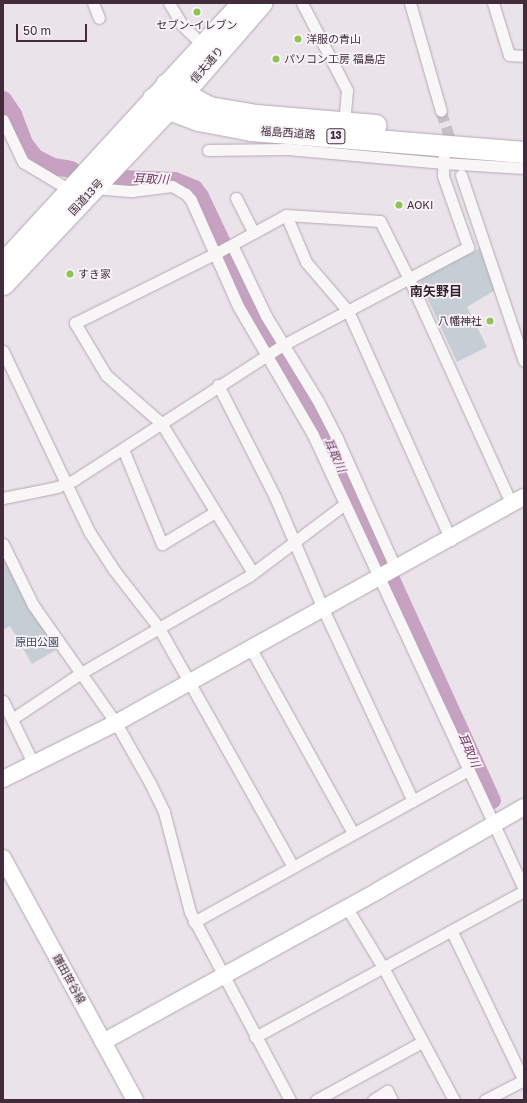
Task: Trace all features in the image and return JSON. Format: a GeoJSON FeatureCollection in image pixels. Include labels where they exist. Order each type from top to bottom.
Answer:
{"type":"FeatureCollection","features":[{"type":"Feature","properties":{"kind":"highway","name":"信夫通り"},"geometry":{"type":"LineString","coordinates":[[167,96],[202,44],[242,3]]}},
{"type":"Feature","properties":{"kind":"highway","name":"信夫通り"},"geometry":{"type":"LineString","coordinates":[[167,96],[261,3]]}},
{"type":"Feature","properties":{"kind":"highway","name":"福島西道路"},"geometry":{"type":"LineString","coordinates":[[167,96],[209,107],[256,115],[524,138]]}},
{"type":"Feature","properties":{"kind":"highway","name":"福島西道路"},"geometry":{"type":"LineString","coordinates":[[167,96],[198,120],[251,130],[290,141],[443,154],[524,152]]}},
{"type":"Feature","properties":{"kind":"highway","name":"国道13号"},"geometry":{"type":"LineString","coordinates":[[3,284],[94,188],[167,96]]}},
{"type":"Feature","properties":{"kind":"highway","name":"国道13号"},"geometry":{"type":"LineString","coordinates":[[3,263],[70,190],[167,96]]}},
{"type":"Feature","properties":{"kind":"street"},"geometry":{"type":"LineString","coordinates":[[93,3],[99,18]]}},
{"type":"Feature","properties":{"kind":"street"},"geometry":{"type":"LineString","coordinates":[[169,3],[182,25],[202,44]]}},
{"type":"Feature","properties":{"kind":"street"},"geometry":{"type":"LineString","coordinates":[[302,3],[348,90],[344,122]]}},
{"type":"Feature","properties":{"kind":"street"},"geometry":{"type":"LineString","coordinates":[[410,3],[441,111]]}},
{"type":"Feature","properties":{"kind":"street"},"geometry":{"type":"LineString","coordinates":[[493,3],[509,55],[524,56]]}},
{"type":"Feature","properties":{"kind":"street"},"geometry":{"type":"LineString","coordinates":[[3,120],[24,162],[70,190]]}},
{"type":"Feature","properties":{"kind":"street"},"geometry":{"type":"LineString","coordinates":[[208,150],[290,141]]}},
{"type":"Feature","properties":{"kind":"street"},"geometry":{"type":"LineString","coordinates":[[3,498],[64,484],[123,449],[266,354],[468,247],[443,176],[443,154],[524,168]]}},
{"type":"Feature","properties":{"kind":"street"},"geometry":{"type":"LineString","coordinates":[[461,175],[524,361]]}},
{"type":"Feature","properties":{"kind":"street"},"geometry":{"type":"LineString","coordinates":[[94,188],[132,191],[164,186],[179,189],[191,200],[266,316],[337,438],[388,574],[468,770],[524,890],[452,932],[256,1037]]}},
{"type":"Feature","properties":{"kind":"street"},"geometry":{"type":"LineString","coordinates":[[236,198],[254,233]]}},
{"type":"Feature","properties":{"kind":"street"},"geometry":{"type":"LineString","coordinates":[[286,215],[306,262],[348,311],[451,540]]}},
{"type":"Feature","properties":{"kind":"street"},"geometry":{"type":"LineString","coordinates":[[3,779],[33,763],[75,746],[323,608],[451,540],[518,501],[380,221],[286,215],[224,249],[75,323],[106,375],[161,423],[253,573]]}},
{"type":"Feature","properties":{"kind":"street"},"geometry":{"type":"LineString","coordinates":[[224,249],[238,306],[297,405],[345,504],[388,574]]}},
{"type":"Feature","properties":{"kind":"street"},"geometry":{"type":"LineString","coordinates":[[3,351],[64,484],[106,559],[159,628],[293,867]]}},
{"type":"Feature","properties":{"kind":"street"},"geometry":{"type":"LineString","coordinates":[[218,385],[275,497],[323,608],[413,801]]}},
{"type":"Feature","properties":{"kind":"street"},"geometry":{"type":"LineString","coordinates":[[123,449],[162,544],[215,512]]}},
{"type":"Feature","properties":{"kind":"street"},"geometry":{"type":"LineString","coordinates":[[12,719],[81,673],[253,573],[345,504]]}},
{"type":"Feature","properties":{"kind":"street"},"geometry":{"type":"LineString","coordinates":[[3,544],[6,558],[33,605],[116,723],[164,812],[186,902],[194,922],[290,1100]]}},
{"type":"Feature","properties":{"kind":"street"},"geometry":{"type":"LineString","coordinates":[[251,649],[353,834]]}},
{"type":"Feature","properties":{"kind":"street"},"geometry":{"type":"LineString","coordinates":[[3,701],[33,763]]}},
{"type":"Feature","properties":{"kind":"street"},"geometry":{"type":"LineString","coordinates":[[194,922],[468,770]]}},
{"type":"Feature","properties":{"kind":"street"},"geometry":{"type":"LineString","coordinates":[[103,1042],[347,908],[524,807]]}},
{"type":"Feature","properties":{"kind":"street","name":"鎌田笹谷線"},"geometry":{"type":"LineString","coordinates":[[3,858],[135,1100]]}},
{"type":"Feature","properties":{"kind":"street"},"geometry":{"type":"LineString","coordinates":[[347,908],[384,969],[454,1100]]}},
{"type":"Feature","properties":{"kind":"street"},"geometry":{"type":"LineString","coordinates":[[452,932],[524,1080],[485,1100]]}},
{"type":"Feature","properties":{"kind":"street"},"geometry":{"type":"LineString","coordinates":[[316,1100],[422,1042]]}},
{"type":"Feature","properties":{"kind":"street"},"geometry":{"type":"LineString","coordinates":[[373,1100],[387,1092],[392,1100]]}},
{"type":"Feature","properties":{"kind":"green space"},"geometry":{"type":"Polygon","coordinates":[[[482,247],[497,289],[467,307],[487,347],[457,362],[419,280],[482,247]]]}},
{"type":"Feature","properties":{"kind":"green space","name":"原田公園"},"geometry":{"type":"Polygon","coordinates":[[[8,559],[59,648],[32,664],[10,626],[3,630],[3,562],[8,559]]]}},
{"type":"Feature","properties":{"kind":"waterway","name":"耳取川"},"geometry":{"type":"LineString","coordinates":[[3,99],[13,114],[24,143],[35,157],[53,166],[71,169]]}},
{"type":"Feature","properties":{"kind":"waterway","name":"耳取川"},"geometry":{"type":"LineString","coordinates":[[120,178],[174,180],[194,188],[200,196],[259,320],[321,425],[492,800]]}},
{"type":"Feature","properties":{"kind":"tunnel"},"geometry":{"type":"LineString","coordinates":[[441,111],[461,172]]}},
{"type":"Feature","properties":{"kind":"place","name":"セブン-イレブン"},"geometry":{"type":"Point","coordinates":[197,12]}},
{"type":"Feature","properties":{"kind":"place","name":"洋服の青山"},"geometry":{"type":"Point","coordinates":[298,39]}},
{"type":"Feature","properties":{"kind":"place","name":"パソコン工房 福島店"},"geometry":{"type":"Point","coordinates":[276,59]}},
{"type":"Feature","properties":{"kind":"place","name":"AOKI"},"geometry":{"type":"Point","coordinates":[399,205]}},
{"type":"Feature","properties":{"kind":"place","name":"すき家"},"geometry":{"type":"Point","coordinates":[70,274]}},
{"type":"Feature","properties":{"kind":"place","name":"八幡神社"},"geometry":{"type":"Point","coordinates":[490,321]}},
{"type":"Feature","properties":{"kind":"district","name":"南矢野目"},"geometry":{"type":"Point","coordinates":[436,291]}}]}
